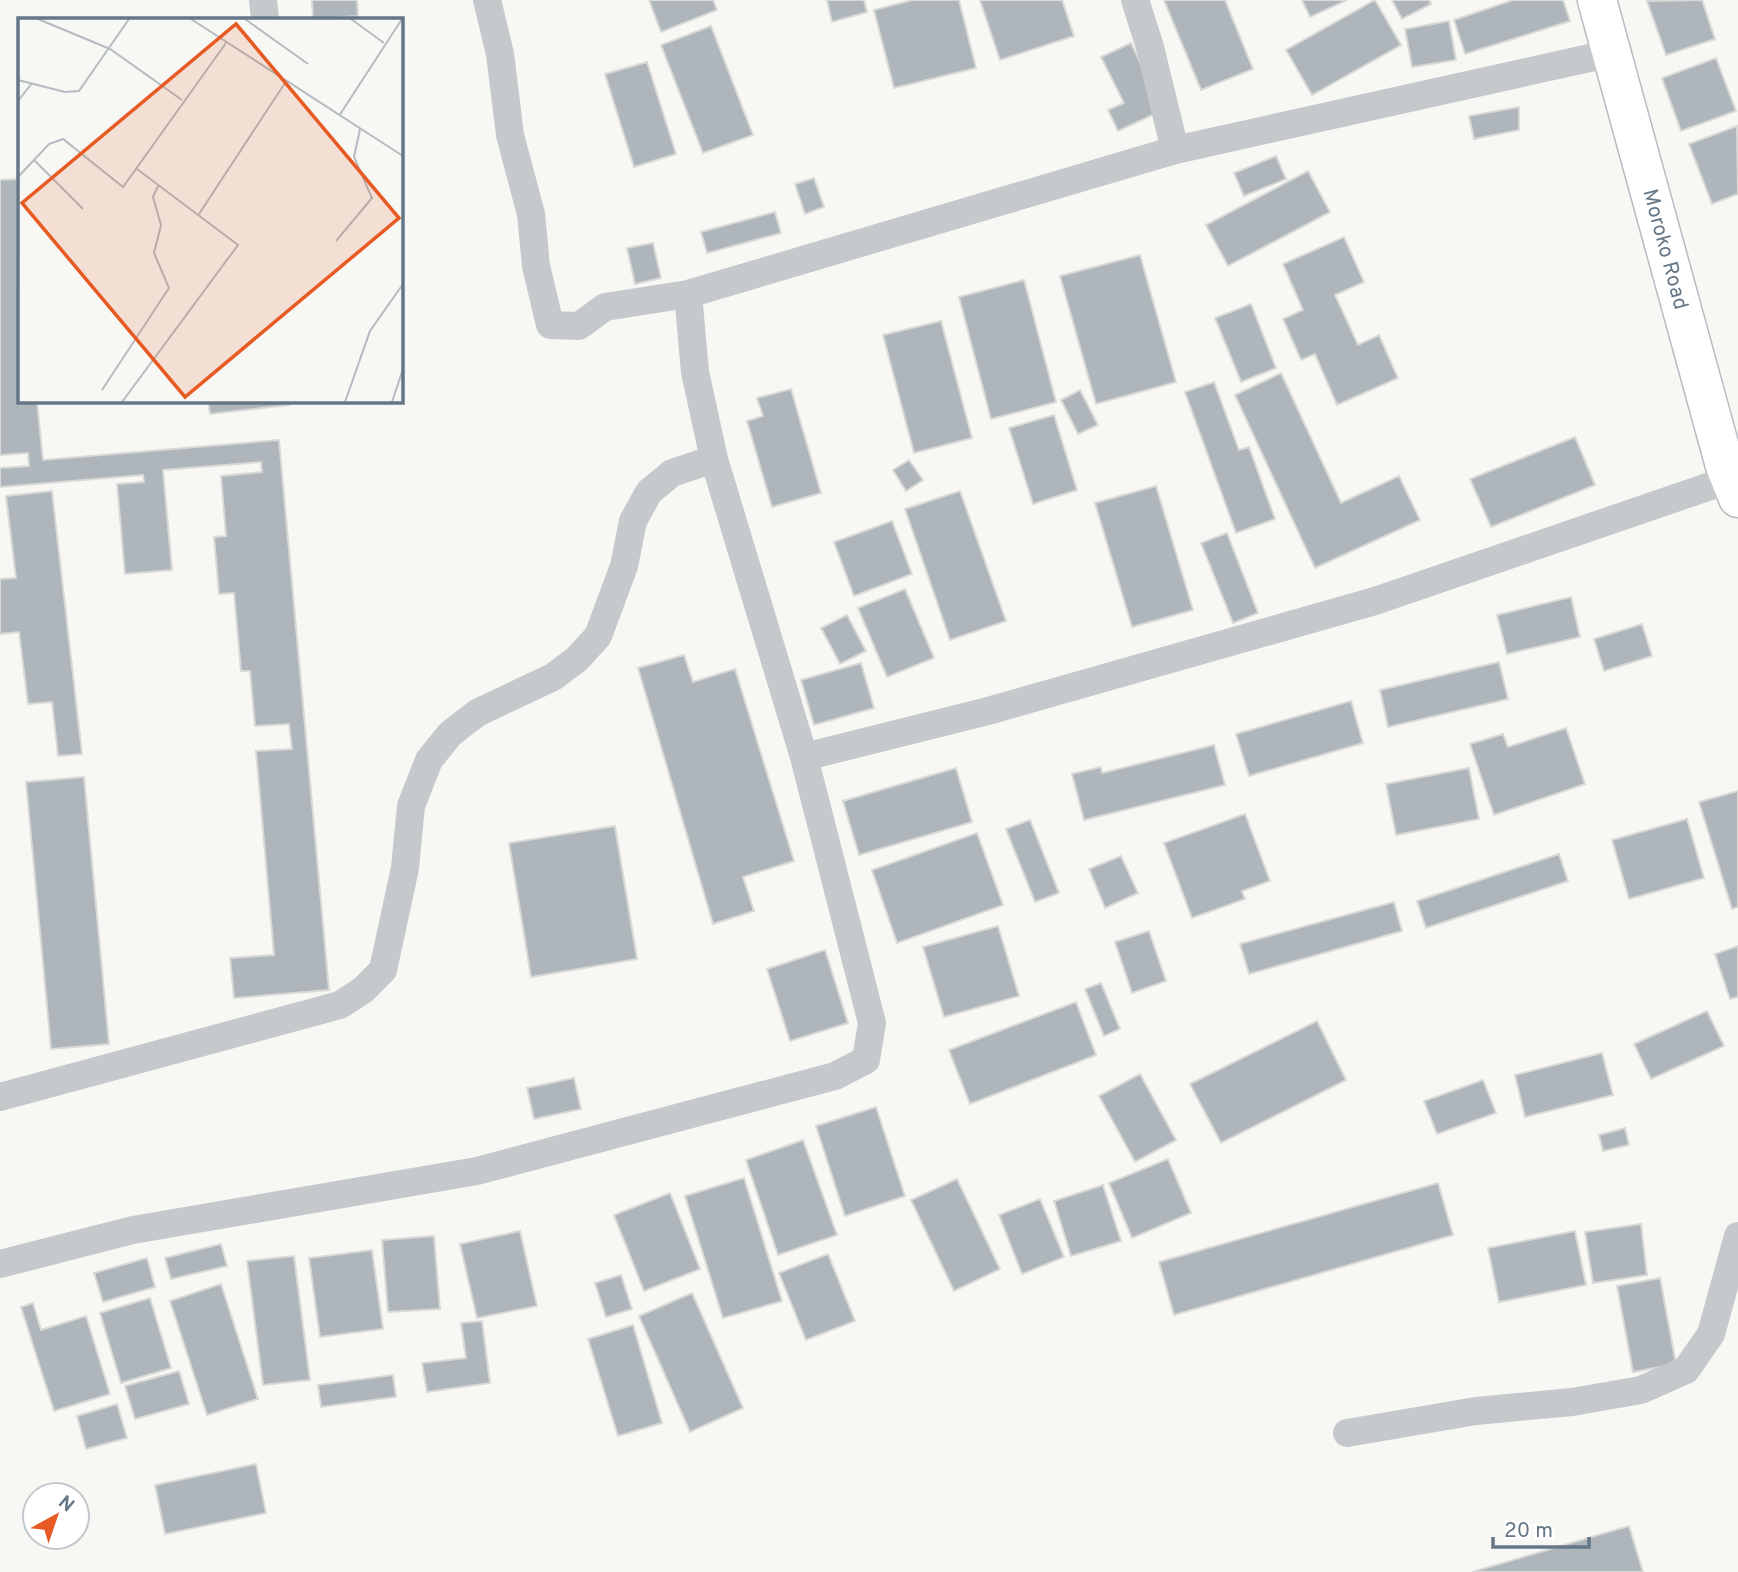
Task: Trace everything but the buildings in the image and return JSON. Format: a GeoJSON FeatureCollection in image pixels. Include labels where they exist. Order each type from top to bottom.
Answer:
{"type":"FeatureCollection","features":[{"type":"Feature","properties":{"kind":"street"},"geometry":{"type":"LineString","coordinates":[[263,0],[265,18]]}},
{"type":"Feature","properties":{"kind":"street"},"geometry":{"type":"LineString","coordinates":[[487,0],[500,54],[510,135],[531,214],[536,266],[550,325],[579,326],[605,307],[688,294],[1175,150],[1612,53]]}},
{"type":"Feature","properties":{"kind":"street"},"geometry":{"type":"LineString","coordinates":[[1135,0],[1150,47],[1175,150]]}},
{"type":"Feature","properties":{"kind":"street","name":"Moroko Road"},"geometry":{"type":"LineString","coordinates":[[1597,0],[1735,488]]}},
{"type":"Feature","properties":{"kind":"street"},"geometry":{"type":"LineString","coordinates":[[0,1264],[133,1230],[477,1171],[835,1076],[866,1060],[873,1023],[804,757],[714,459],[695,372],[688,294]]}},
{"type":"Feature","properties":{"kind":"street"},"geometry":{"type":"LineString","coordinates":[[0,1097],[340,1005],[363,990],[383,970],[405,868],[411,806],[429,760],[450,734],[477,713],[553,677],[577,659],[598,636],[624,566],[633,521],[649,492],[672,473],[714,459]]}},
{"type":"Feature","properties":{"kind":"street"},"geometry":{"type":"LineString","coordinates":[[804,757],[988,711],[1375,601],[1735,488]]}},
{"type":"Feature","properties":{"kind":"street"},"geometry":{"type":"LineString","coordinates":[[1347,1433],[1476,1411],[1572,1402],[1641,1390],[1686,1370],[1711,1334],[1738,1236]]}}]}
